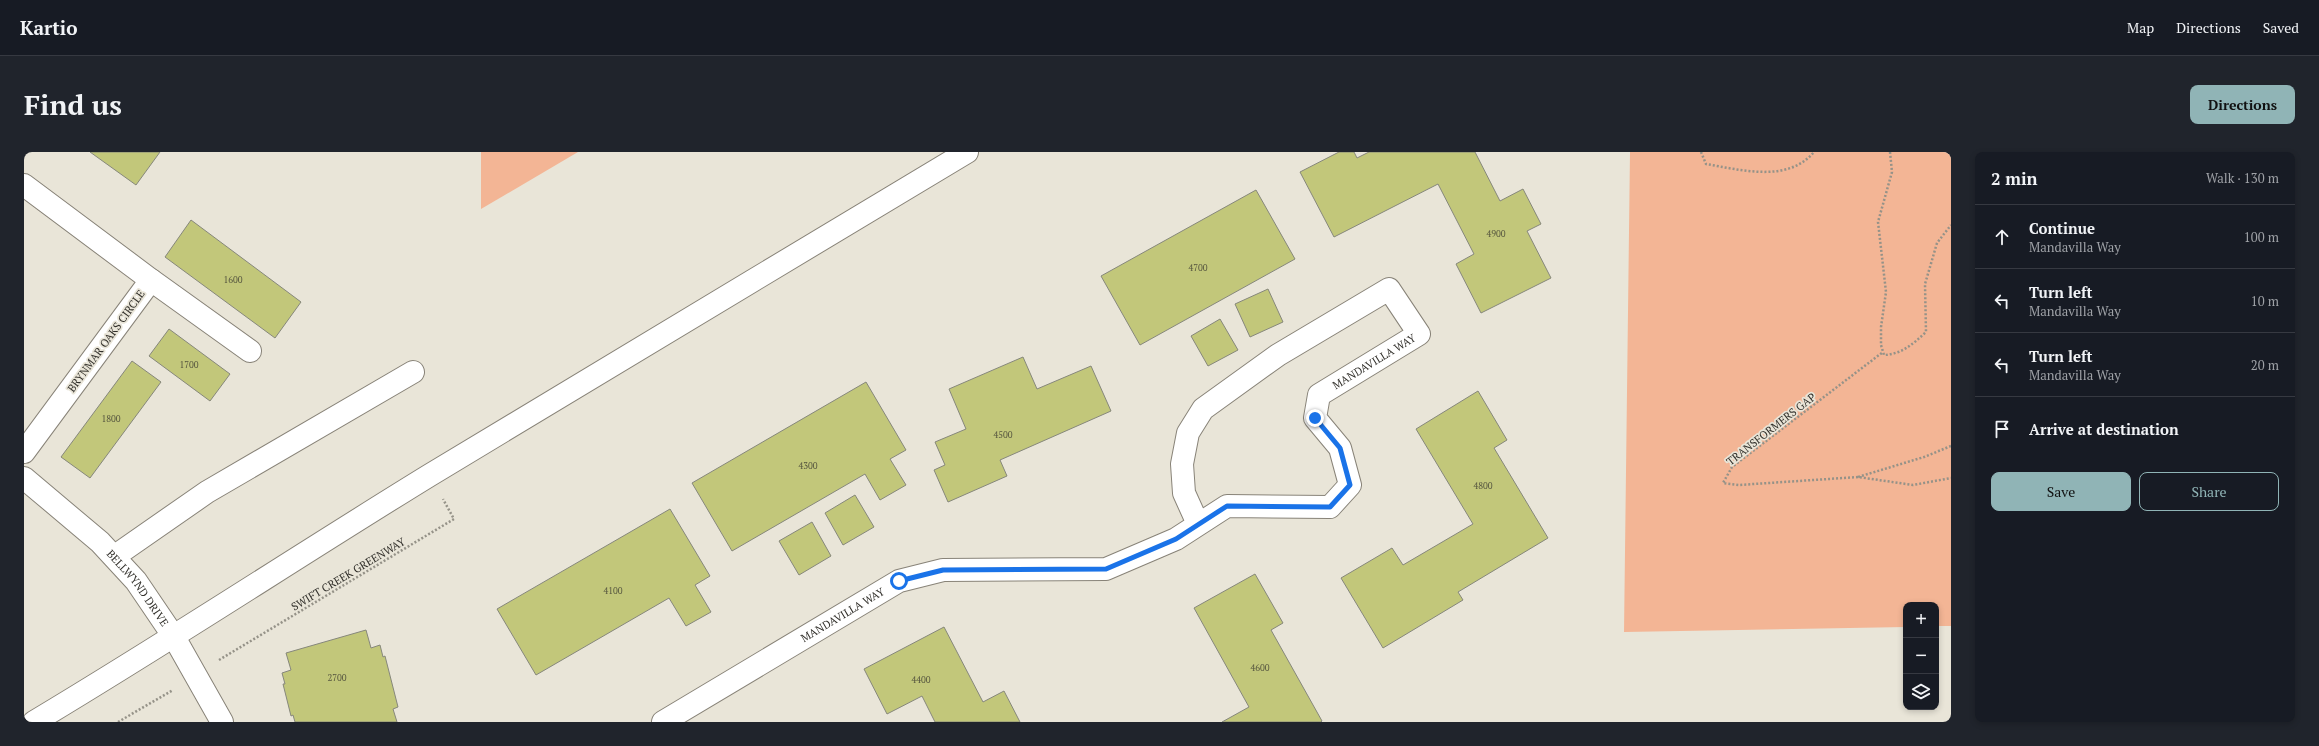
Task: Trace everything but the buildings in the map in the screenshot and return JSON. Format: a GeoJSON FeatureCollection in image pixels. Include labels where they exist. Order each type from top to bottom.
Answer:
{"type":"FeatureCollection","features":[{"type":"Feature","properties":{"kind":"street"},"geometry":{"type":"LineString","coordinates":[[34,722],[174,637],[242,591],[430,475],[967,152]]}},
{"type":"Feature","properties":{"kind":"street","name":"BRYNMAR OAKS CIRCLE"},"geometry":{"type":"LineString","coordinates":[[24,185],[151,280],[24,452]]}},
{"type":"Feature","properties":{"kind":"street"},"geometry":{"type":"LineString","coordinates":[[151,280],[250,351]]}},
{"type":"Feature","properties":{"kind":"street","name":"MANDAVILLA WAY"},"geometry":{"type":"LineString","coordinates":[[663,722],[899,581],[943,570],[1106,569],[1176,539],[1227,506],[1330,507],[1350,485],[1340,448],[1315,418],[1319,395],[1419,334],[1389,289],[1278,355],[1203,409],[1188,433],[1182,464],[1184,493],[1198,524]]}},
{"type":"Feature","properties":{"kind":"street"},"geometry":{"type":"LineString","coordinates":[[115,556],[207,492],[413,372]]}},
{"type":"Feature","properties":{"kind":"street","name":"BELLWYND DRIVE"},"geometry":{"type":"LineString","coordinates":[[24,478],[115,556],[136,581],[174,637],[222,722]]}},
{"type":"Feature","properties":{"kind":"path"},"geometry":{"type":"LineString","coordinates":[[1701,152],[1706,164],[1763,173],[1804,163],[1814,152]]}},
{"type":"Feature","properties":{"kind":"path"},"geometry":{"type":"LineString","coordinates":[[1890,152],[1892,172],[1878,222],[1886,292],[1881,327],[1884,355],[1896,354],[1912,346],[1926,332],[1924,284],[1936,243],[1951,225]]}},
{"type":"Feature","properties":{"kind":"path","name":"TRANSFORMERS GAP"},"geometry":{"type":"LineString","coordinates":[[1858,477],[1739,485],[1723,483],[1732,468],[1883,352]]}},
{"type":"Feature","properties":{"kind":"path"},"geometry":{"type":"LineString","coordinates":[[1858,477],[1924,457],[1951,446]]}},
{"type":"Feature","properties":{"kind":"path","name":"SWIFT CREEK GREENWAY"},"geometry":{"type":"LineString","coordinates":[[213,664],[454,519],[430,475]]}},
{"type":"Feature","properties":{"kind":"path"},"geometry":{"type":"LineString","coordinates":[[1858,477],[1913,485],[1951,478]]}},
{"type":"Feature","properties":{"kind":"path"},"geometry":{"type":"LineString","coordinates":[[118,722],[179,686]]}},
{"type":"Feature","properties":{"kind":"shaded area"},"geometry":{"type":"Polygon","coordinates":[[[481,152],[578,152],[481,209],[481,152]]]}},
{"type":"Feature","properties":{"kind":"shaded area"},"geometry":{"type":"Polygon","coordinates":[[[1630,152],[1951,152],[1951,626],[1939,626],[1939,602],[1903,602],[1903,627],[1624,632],[1630,152]]]}},
{"type":"Feature","properties":{"kind":"route"},"geometry":{"type":"LineString","coordinates":[[899,581],[943,570],[1028,568],[1106,569],[1176,539],[1227,506],[1330,507],[1350,485],[1340,448],[1315,418]]}}]}
